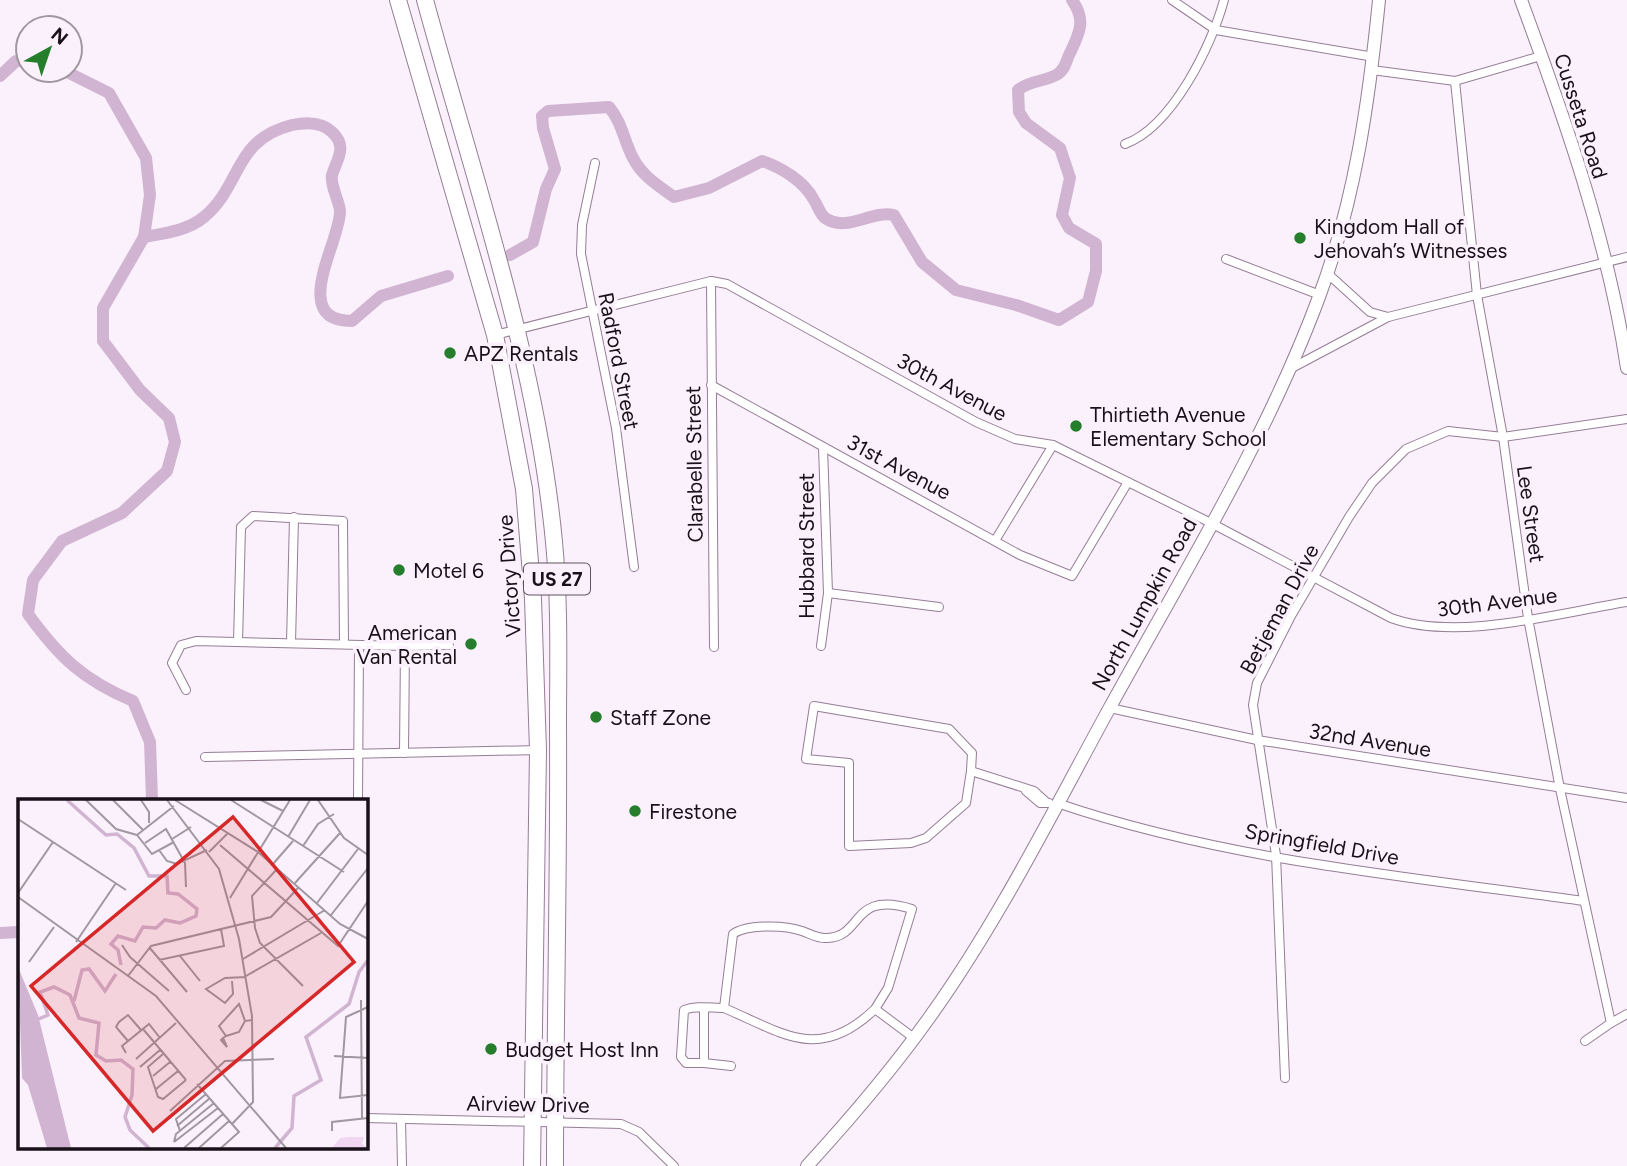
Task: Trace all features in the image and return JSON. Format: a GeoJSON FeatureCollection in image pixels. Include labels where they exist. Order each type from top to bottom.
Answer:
{"type":"FeatureCollection","features":[{"type":"Feature","properties":{"kind":"highway","name":"Victory Drive"},"geometry":{"type":"LineString","coordinates":[[398,0],[495,335],[524,489],[533,599],[538,750],[532,1166]]}},
{"type":"Feature","properties":{"kind":"highway","name":"US 27"},"geometry":{"type":"LineString","coordinates":[[425,0],[517,327],[534,409],[554,539],[559,605],[560,751],[555,1166]]}},
{"type":"Feature","properties":{"kind":"highway"},"geometry":{"type":"LineString","coordinates":[[538,750],[560,751]]}},
{"type":"Feature","properties":{"kind":"street"},"geometry":{"type":"LineString","coordinates":[[1172,0],[1216,30],[1455,81],[1541,56]]}},
{"type":"Feature","properties":{"kind":"street"},"geometry":{"type":"LineString","coordinates":[[1125,144],[1148,133],[1164,115],[1216,30],[1224,0]]}},
{"type":"Feature","properties":{"kind":"street","name":"North Lumpkin Road"},"geometry":{"type":"LineString","coordinates":[[807,1166],[855,1113],[914,1038],[992,918],[1211,523],[1290,369],[1320,295],[1352,189],[1373,63],[1379,0]]}},
{"type":"Feature","properties":{"kind":"street","name":"Cusseta Road"},"geometry":{"type":"LineString","coordinates":[[1521,0],[1578,164],[1606,264],[1627,368]]}},
{"type":"Feature","properties":{"kind":"street","name":"Lee Street"},"geometry":{"type":"LineString","coordinates":[[1455,81],[1477,295],[1503,438],[1528,618],[1560,789],[1611,1023]]}},
{"type":"Feature","properties":{"kind":"street","name":"Radford Street"},"geometry":{"type":"LineString","coordinates":[[595,163],[582,225],[581,254],[590,310],[616,428],[634,567]]}},
{"type":"Feature","properties":{"kind":"street"},"geometry":{"type":"LineString","coordinates":[[1290,369],[1388,317],[1627,257]]}},
{"type":"Feature","properties":{"kind":"street"},"geometry":{"type":"LineString","coordinates":[[1226,259],[1320,295]]}},
{"type":"Feature","properties":{"kind":"street"},"geometry":{"type":"LineString","coordinates":[[1327,273],[1370,312],[1388,317]]}},
{"type":"Feature","properties":{"kind":"street"},"geometry":{"type":"LineString","coordinates":[[495,335],[517,327],[711,281]]}},
{"type":"Feature","properties":{"kind":"street","name":"Clarabelle Street"},"geometry":{"type":"LineString","coordinates":[[711,281],[714,647]]}},
{"type":"Feature","properties":{"kind":"street","name":"30th Avenue"},"geometry":{"type":"LineString","coordinates":[[711,281],[727,284],[976,422],[1016,439],[1053,445],[1315,576],[1391,618],[1412,626],[1458,628],[1627,602]]}},
{"type":"Feature","properties":{"kind":"street","name":"31st Avenue"},"geometry":{"type":"LineString","coordinates":[[711,385],[1042,565],[1072,576],[1128,482]]}},
{"type":"Feature","properties":{"kind":"street","name":"Betjeman Drive"},"geometry":{"type":"LineString","coordinates":[[1285,1078],[1276,855],[1256,740],[1253,705],[1257,683],[1315,576],[1372,482],[1406,449],[1448,430],[1503,438],[1627,419]]}},
{"type":"Feature","properties":{"kind":"street"},"geometry":{"type":"LineString","coordinates":[[996,539],[1053,445]]}},
{"type":"Feature","properties":{"kind":"street","name":"Hubbard Street"},"geometry":{"type":"LineString","coordinates":[[821,646],[828,593],[823,447]]}},
{"type":"Feature","properties":{"kind":"street"},"geometry":{"type":"LineString","coordinates":[[238,642],[241,527],[253,516],[343,521],[344,644]]}},
{"type":"Feature","properties":{"kind":"street"},"geometry":{"type":"LineString","coordinates":[[291,643],[294,517]]}},
{"type":"Feature","properties":{"kind":"street"},"geometry":{"type":"LineString","coordinates":[[828,593],[939,607]]}},
{"type":"Feature","properties":{"kind":"street"},"geometry":{"type":"LineString","coordinates":[[186,691],[172,663],[181,645],[196,641],[449,645]]}},
{"type":"Feature","properties":{"kind":"street"},"geometry":{"type":"LineString","coordinates":[[358,799],[359,645]]}},
{"type":"Feature","properties":{"kind":"street"},"geometry":{"type":"LineString","coordinates":[[404,753],[405,646]]}},
{"type":"Feature","properties":{"kind":"street"},"geometry":{"type":"LineString","coordinates":[[814,706],[949,729],[972,753],[971,771],[966,803],[926,838],[911,843],[849,846],[849,763],[806,759],[814,706]]}},
{"type":"Feature","properties":{"kind":"street","name":"32nd Avenue"},"geometry":{"type":"LineString","coordinates":[[1110,708],[1256,740],[1627,799]]}},
{"type":"Feature","properties":{"kind":"street"},"geometry":{"type":"LineString","coordinates":[[205,757],[538,750]]}},
{"type":"Feature","properties":{"kind":"street","name":"Springfield Drive"},"geometry":{"type":"LineString","coordinates":[[971,771],[1004,779],[1042,795],[1053,804],[1120,824],[1321,866],[1584,901]]}},
{"type":"Feature","properties":{"kind":"street"},"geometry":{"type":"LineString","coordinates":[[724,1008],[730,941],[738,930],[799,930],[829,939],[838,936],[872,906],[890,902],[912,909],[888,988],[874,1009],[849,1031],[801,1041],[724,1008],[688,1008],[682,1014],[681,1057],[686,1063],[731,1066]]}},
{"type":"Feature","properties":{"kind":"street"},"geometry":{"type":"LineString","coordinates":[[704,1008],[704,1063]]}},
{"type":"Feature","properties":{"kind":"street"},"geometry":{"type":"LineString","coordinates":[[874,1009],[914,1038]]}},
{"type":"Feature","properties":{"kind":"street"},"geometry":{"type":"LineString","coordinates":[[1585,1041],[1627,1014]]}},
{"type":"Feature","properties":{"kind":"street","name":"Airview Drive"},"geometry":{"type":"LineString","coordinates":[[368,1118],[621,1124],[639,1132],[674,1166]]}},
{"type":"Feature","properties":{"kind":"street"},"geometry":{"type":"LineString","coordinates":[[401,1119],[402,1166]]}},
{"type":"Feature","properties":{"kind":"waterway"},"geometry":{"type":"LineString","coordinates":[[510,255],[533,242],[546,189],[555,169],[542,116],[548,111],[609,107],[641,170],[674,197],[709,188],[762,161],[785,171],[798,181],[810,193],[823,216],[833,222],[894,215],[922,262],[956,290],[1016,305],[1059,320],[1088,302],[1096,271],[1096,244],[1069,228],[1062,215],[1070,178],[1060,148],[1026,123],[1019,112],[1018,90],[1027,84],[1053,77],[1064,68],[1080,28],[1079,14],[1072,0]]}},
{"type":"Feature","properties":{"kind":"waterway"},"geometry":{"type":"LineString","coordinates":[[0,76],[14,63]]}},
{"type":"Feature","properties":{"kind":"waterway"},"geometry":{"type":"LineString","coordinates":[[84,80],[109,93],[146,158],[150,195],[144,237],[103,308],[103,341],[140,390],[169,418],[175,442],[167,471],[122,513],[62,541],[33,580],[28,614],[50,643],[73,666],[100,685],[133,701],[150,742],[152,799]]}},
{"type":"Feature","properties":{"kind":"waterway"},"geometry":{"type":"LineString","coordinates":[[144,237],[176,231],[197,222],[217,204],[240,164],[259,141],[292,125],[314,124],[324,126],[332,132],[337,137],[340,148],[332,175],[340,211],[322,277],[320,294],[323,308],[333,317],[352,321],[381,296],[448,276]]}},
{"type":"Feature","properties":{"kind":"waterway"},"geometry":{"type":"LineString","coordinates":[[0,933],[18,932]]}},
{"type":"Feature","properties":{"kind":"place","name":"Kingdom Hall of Jehovah’s Witnesses"},"geometry":{"type":"Point","coordinates":[1300,238]}},
{"type":"Feature","properties":{"kind":"place","name":"APZ Rentals"},"geometry":{"type":"Point","coordinates":[450,353]}},
{"type":"Feature","properties":{"kind":"place","name":"Thirtieth Avenue Elementary School"},"geometry":{"type":"Point","coordinates":[1076,426]}},
{"type":"Feature","properties":{"kind":"place","name":"Motel 6"},"geometry":{"type":"Point","coordinates":[399,570]}},
{"type":"Feature","properties":{"kind":"place","name":"American Van Rental"},"geometry":{"type":"Point","coordinates":[471,644]}},
{"type":"Feature","properties":{"kind":"place","name":"Staff Zone"},"geometry":{"type":"Point","coordinates":[596,717]}},
{"type":"Feature","properties":{"kind":"place","name":"Firestone"},"geometry":{"type":"Point","coordinates":[635,811]}},
{"type":"Feature","properties":{"kind":"place","name":"Budget Host Inn"},"geometry":{"type":"Point","coordinates":[491,1049]}}]}
